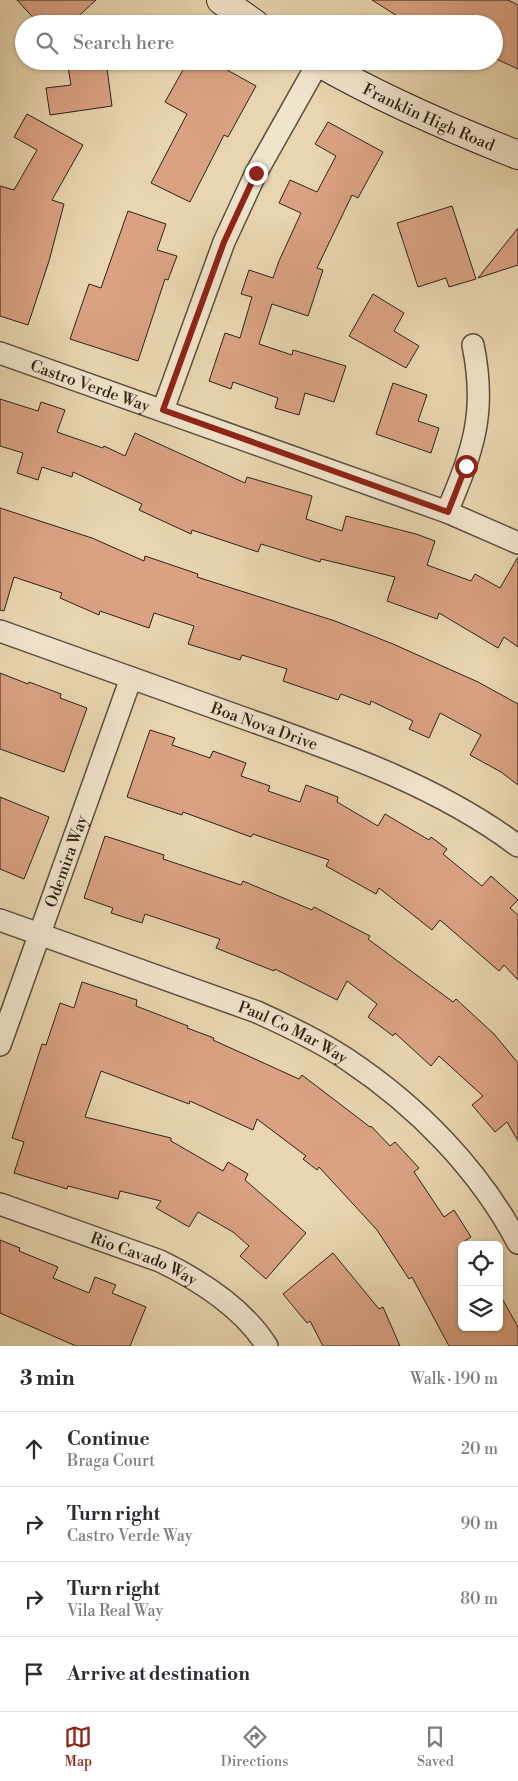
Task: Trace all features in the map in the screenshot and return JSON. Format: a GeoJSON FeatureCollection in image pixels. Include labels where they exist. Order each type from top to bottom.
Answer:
{"type":"FeatureCollection","features":[{"type":"Feature","properties":{"kind":"street"},"geometry":{"type":"LineString","coordinates":[[221,0],[243,15]]}},
{"type":"Feature","properties":{"kind":"street"},"geometry":{"type":"LineString","coordinates":[[163,410],[224,242],[256,173],[313,70]]}},
{"type":"Feature","properties":{"kind":"street","name":"Franklin High Road"},"geometry":{"type":"LineString","coordinates":[[332,70],[372,92],[454,130],[518,155]]}},
{"type":"Feature","properties":{"kind":"street"},"geometry":{"type":"LineString","coordinates":[[448,512],[474,442],[479,406],[478,378],[473,344]]}},
{"type":"Feature","properties":{"kind":"street","name":"Castro Verde Way"},"geometry":{"type":"LineString","coordinates":[[0,353],[448,512],[518,543]]}},
{"type":"Feature","properties":{"kind":"street","name":"Boa Nova Drive"},"geometry":{"type":"LineString","coordinates":[[0,631],[351,756],[415,784],[476,818],[518,846]]}},
{"type":"Feature","properties":{"kind":"street","name":"Odemira Way"},"geometry":{"type":"LineString","coordinates":[[0,1045],[131,678]]}},
{"type":"Feature","properties":{"kind":"street","name":"Paul Co Mar Way"},"geometry":{"type":"LineString","coordinates":[[0,920],[257,1012],[294,1028],[346,1058],[380,1082],[426,1122],[467,1167],[491,1199],[518,1243]]}},
{"type":"Feature","properties":{"kind":"street","name":"Rio Cavado Way"},"geometry":{"type":"LineString","coordinates":[[0,1204],[160,1262],[184,1273],[207,1287],[238,1312],[267,1346]]}},
{"type":"Feature","properties":{"kind":"building"},"geometry":{"type":"Polygon","coordinates":[[[17,0],[96,0],[80,15],[31,15],[17,0]]]}},
{"type":"Feature","properties":{"kind":"building"},"geometry":{"type":"Polygon","coordinates":[[[372,0],[508,0],[518,5],[518,69],[503,62],[503,15],[396,15],[372,0]]]}},
{"type":"Feature","properties":{"kind":"building"},"geometry":{"type":"Polygon","coordinates":[[[68,70],[107,70],[112,106],[50,115],[46,88],[71,85],[68,70]]]}},
{"type":"Feature","properties":{"kind":"building"},"geometry":{"type":"Polygon","coordinates":[[[183,70],[227,70],[256,86],[228,137],[224,135],[190,202],[151,183],[187,114],[165,102],[183,70]]]}},
{"type":"Feature","properties":{"kind":"building"},"geometry":{"type":"Polygon","coordinates":[[[27,114],[83,145],[52,200],[64,204],[49,261],[28,325],[0,316],[0,186],[14,190],[37,150],[14,137],[27,114]]]}},
{"type":"Feature","properties":{"kind":"building"},"geometry":{"type":"Polygon","coordinates":[[[328,122],[383,152],[358,198],[352,195],[317,268],[323,270],[308,316],[272,304],[259,344],[292,355],[293,350],[346,366],[334,402],[305,393],[299,415],[275,408],[278,398],[233,382],[231,389],[209,381],[225,333],[240,338],[252,297],[241,294],[249,270],[273,278],[301,213],[279,203],[290,180],[317,192],[336,156],[315,144],[328,122]]]}},
{"type":"Feature","properties":{"kind":"building"},"geometry":{"type":"Polygon","coordinates":[[[452,206],[476,279],[449,287],[446,278],[418,287],[397,223],[452,206]]]}},
{"type":"Feature","properties":{"kind":"building"},"geometry":{"type":"Polygon","coordinates":[[[128,211],[166,224],[157,250],[177,256],[168,280],[165,279],[138,361],[70,339],[89,284],[101,288],[128,211]]]}},
{"type":"Feature","properties":{"kind":"building"},"geometry":{"type":"Polygon","coordinates":[[[518,228],[518,265],[478,278],[518,228]]]}},
{"type":"Feature","properties":{"kind":"building"},"geometry":{"type":"Polygon","coordinates":[[[373,294],[404,313],[394,331],[419,346],[406,368],[349,336],[373,294]]]}},
{"type":"Feature","properties":{"kind":"building"},"geometry":{"type":"Polygon","coordinates":[[[393,383],[427,395],[418,421],[439,428],[431,453],[376,434],[393,383]]]}},
{"type":"Feature","properties":{"kind":"building"},"geometry":{"type":"Polygon","coordinates":[[[0,399],[38,411],[41,402],[65,410],[57,432],[103,448],[104,446],[125,456],[135,433],[245,483],[247,477],[312,496],[306,519],[342,531],[346,516],[416,534],[435,541],[427,565],[471,581],[475,574],[500,588],[518,557],[518,647],[504,637],[498,648],[439,613],[437,619],[387,601],[395,577],[321,559],[320,562],[261,544],[258,552],[192,530],[191,534],[139,510],[142,504],[73,472],[72,477],[42,467],[38,480],[17,473],[23,453],[0,446],[0,399]]]}},
{"type":"Feature","properties":{"kind":"building"},"geometry":{"type":"Polygon","coordinates":[[[0,508],[92,538],[144,561],[145,556],[198,574],[197,577],[335,621],[393,644],[478,682],[518,704],[518,785],[501,772],[470,755],[481,735],[440,713],[429,738],[409,729],[413,721],[371,701],[370,705],[341,694],[338,700],[283,681],[287,669],[242,655],[240,660],[188,644],[194,626],[154,613],[149,628],[100,611],[99,615],[60,598],[62,593],[14,577],[4,611],[0,610],[0,508]]]}},
{"type":"Feature","properties":{"kind":"building"},"geometry":{"type":"Polygon","coordinates":[[[0,673],[61,694],[60,698],[87,708],[64,772],[0,749],[0,673]]]}},
{"type":"Feature","properties":{"kind":"building"},"geometry":{"type":"Polygon","coordinates":[[[150,730],[175,738],[172,745],[210,758],[213,751],[246,763],[241,776],[270,786],[268,791],[300,802],[306,785],[338,797],[337,802],[378,826],[385,814],[429,840],[431,837],[447,849],[443,854],[482,886],[491,876],[518,900],[510,908],[518,915],[518,980],[504,965],[499,971],[440,920],[432,930],[379,888],[376,894],[326,866],[329,860],[253,834],[251,837],[183,812],[182,815],[127,797],[150,730]]]}},
{"type":"Feature","properties":{"kind":"building"},"geometry":{"type":"Polygon","coordinates":[[[0,797],[49,817],[24,879],[0,869],[0,797]]]}},
{"type":"Feature","properties":{"kind":"building"},"geometry":{"type":"Polygon","coordinates":[[[105,836],[164,855],[163,859],[241,885],[243,881],[312,910],[314,907],[370,936],[368,939],[453,1002],[456,999],[494,1034],[518,1063],[518,1141],[507,1122],[495,1132],[472,1105],[483,1096],[439,1056],[431,1066],[395,1033],[393,1036],[368,1017],[377,1004],[347,981],[337,1000],[275,969],[274,971],[216,948],[220,939],[145,914],[142,923],[111,913],[113,908],[84,898],[105,836]]]}},
{"type":"Feature","properties":{"kind":"building"},"geometry":{"type":"Polygon","coordinates":[[[82,982],[137,1000],[136,1006],[188,1026],[187,1028],[214,1038],[213,1040],[299,1079],[302,1075],[371,1126],[390,1146],[395,1142],[419,1168],[414,1172],[444,1217],[454,1210],[471,1237],[465,1241],[458,1241],[458,1331],[503,1331],[503,1300],[518,1327],[518,1346],[449,1346],[412,1277],[409,1279],[377,1230],[319,1167],[317,1170],[303,1159],[306,1156],[257,1119],[253,1130],[190,1101],[189,1104],[101,1071],[85,1117],[171,1138],[171,1141],[223,1171],[228,1162],[248,1174],[245,1180],[306,1233],[266,1279],[240,1256],[249,1246],[233,1232],[198,1212],[189,1227],[156,1208],[161,1201],[120,1191],[118,1199],[68,1186],[67,1189],[14,1173],[24,1142],[12,1138],[42,1044],[46,1045],[60,1003],[74,1008],[82,982]]]}},
{"type":"Feature","properties":{"kind":"building"},"geometry":{"type":"Polygon","coordinates":[[[0,1240],[20,1248],[19,1251],[58,1267],[53,1278],[89,1293],[95,1277],[116,1285],[112,1293],[146,1307],[130,1346],[76,1346],[0,1313],[0,1240]]]}},
{"type":"Feature","properties":{"kind":"building"},"geometry":{"type":"Polygon","coordinates":[[[333,1253],[379,1309],[383,1307],[400,1346],[323,1346],[310,1321],[307,1323],[283,1294],[333,1253]]]}},
{"type":"Feature","properties":{"kind":"route"},"geometry":{"type":"LineString","coordinates":[[256,173],[224,242],[163,410],[448,512],[466,466]]}}]}
